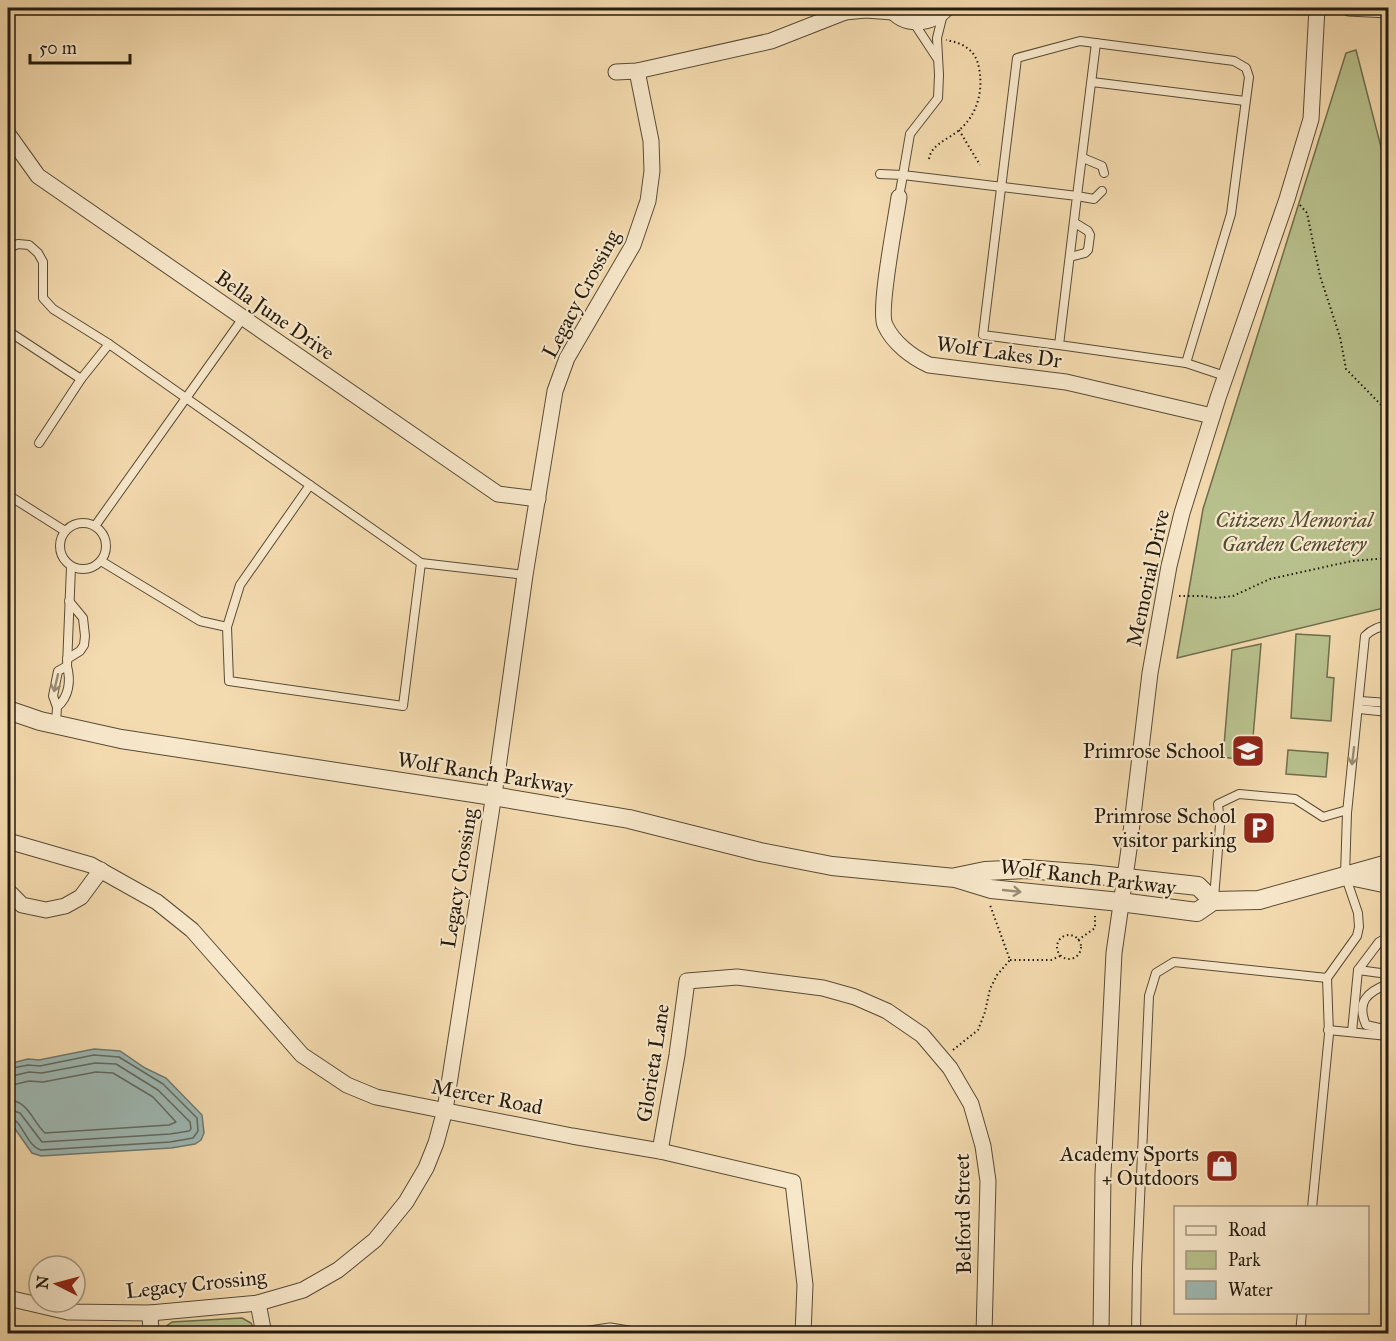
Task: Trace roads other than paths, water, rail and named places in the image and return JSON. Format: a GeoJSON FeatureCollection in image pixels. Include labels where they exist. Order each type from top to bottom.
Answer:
{"type":"FeatureCollection","features":[{"type":"Feature","properties":{"kind":"street","name":"Memorial Drive"},"geometry":{"type":"LineString","coordinates":[[1101,1334],[1103,1174],[1114,953],[1150,674],[1164,594],[1182,513],[1225,376],[1287,199],[1311,119],[1317,8]]}},
{"type":"Feature","properties":{"kind":"street"},"geometry":{"type":"LineString","coordinates":[[1349,8],[1389,10]]}},
{"type":"Feature","properties":{"kind":"street"},"geometry":{"type":"LineString","coordinates":[[616,72],[636,70],[771,41],[847,10],[892,10],[903,19],[925,22],[936,18],[945,9]]}},
{"type":"Feature","properties":{"kind":"street","name":"Legacy Crossing"},"geometry":{"type":"LineString","coordinates":[[8,1299],[68,1312],[150,1313],[258,1303],[303,1290],[338,1270],[375,1240],[406,1202],[426,1168],[445,1110],[525,575],[555,391],[567,358],[633,245],[648,201],[652,171],[651,141],[636,70]]}},
{"type":"Feature","properties":{"kind":"street","name":"Bella June Drive"},"geometry":{"type":"LineString","coordinates":[[8,134],[38,176],[498,494],[538,499]]}},
{"type":"Feature","properties":{"kind":"street","name":"Wolf Lakes Dr"},"geometry":{"type":"LineString","coordinates":[[899,197],[883,306],[885,324],[897,341],[914,358],[929,365],[1066,382],[1212,416]]}},
{"type":"Feature","properties":{"kind":"street","name":"Wolf Ranch Parkway"},"geometry":{"type":"LineString","coordinates":[[8,710],[56,716],[121,739],[629,819],[760,852],[832,866],[956,878],[991,889],[1197,912],[1213,901],[1259,900],[1389,864]]}},
{"type":"Feature","properties":{"kind":"street","name":"Mercer Road"},"geometry":{"type":"LineString","coordinates":[[8,841],[91,865],[157,902],[192,930],[302,1055],[347,1084],[376,1097],[660,1151],[793,1182],[805,1285],[803,1334]]}},
{"type":"Feature","properties":{"kind":"street","name":"Wolf Ranch Parkway"},"geometry":{"type":"LineString","coordinates":[[956,878],[985,871],[1026,869],[1124,877],[1198,886],[1213,901]]}},
{"type":"Feature","properties":{"kind":"street"},"geometry":{"type":"LineString","coordinates":[[8,891],[22,905],[46,910],[65,906],[81,897],[101,870]]}},
{"type":"Feature","properties":{"kind":"street","name":"Wolf Ranch Parkway"},"geometry":{"type":"LineString","coordinates":[[1345,875],[1389,884]]}},
{"type":"Feature","properties":{"kind":"street","name":"Belford Street"},"geometry":{"type":"LineString","coordinates":[[687,981],[737,977],[823,988],[855,997],[887,1011],[922,1035],[950,1068],[971,1104],[983,1146],[988,1181],[984,1334]]}},
{"type":"Feature","properties":{"kind":"street","name":"Glorieta Lane"},"geometry":{"type":"LineString","coordinates":[[660,1151],[687,981]]}},
{"type":"Feature","properties":{"kind":"street"},"geometry":{"type":"LineString","coordinates":[[258,1303],[264,1334]]}},
{"type":"Feature","properties":{"kind":"street"},"geometry":{"type":"LineString","coordinates":[[150,1313],[151,1334]]}},
{"type":"Feature","properties":{"kind":"street"},"geometry":{"type":"LineString","coordinates":[[590,1334],[610,1331],[628,1334]]}},
{"type":"Feature","properties":{"kind":"lane"},"geometry":{"type":"LineString","coordinates":[[899,197],[910,134],[938,98],[937,38],[945,9]]}},
{"type":"Feature","properties":{"kind":"lane"},"geometry":{"type":"LineString","coordinates":[[914,22],[938,60]]}},
{"type":"Feature","properties":{"kind":"lane"},"geometry":{"type":"LineString","coordinates":[[1186,363],[1231,214],[1249,77],[1246,68],[1234,61],[1080,41],[1017,58],[983,335],[1186,363],[1225,376]]}},
{"type":"Feature","properties":{"kind":"lane"},"geometry":{"type":"LineString","coordinates":[[1059,345],[1096,44]]}},
{"type":"Feature","properties":{"kind":"lane"},"geometry":{"type":"LineString","coordinates":[[1092,82],[1245,101]]}},
{"type":"Feature","properties":{"kind":"lane"},"geometry":{"type":"LineString","coordinates":[[1083,158],[1102,166],[1104,173]]}},
{"type":"Feature","properties":{"kind":"lane"},"geometry":{"type":"LineString","coordinates":[[880,174],[1094,199],[1102,191]]}},
{"type":"Feature","properties":{"kind":"lane"},"geometry":{"type":"LineString","coordinates":[[1070,257],[1085,253],[1090,236],[1088,231],[1075,223]]}},
{"type":"Feature","properties":{"kind":"lane"},"geometry":{"type":"LineString","coordinates":[[8,248],[18,244],[29,245],[38,253],[43,262],[43,298],[53,309],[109,344],[421,563],[525,575]]}},
{"type":"Feature","properties":{"kind":"lane"},"geometry":{"type":"LineString","coordinates":[[95,526],[243,318]]}},
{"type":"Feature","properties":{"kind":"lane"},"geometry":{"type":"LineString","coordinates":[[8,331],[81,379]]}},
{"type":"Feature","properties":{"kind":"lane"},"geometry":{"type":"LineString","coordinates":[[39,443],[81,379],[109,344]]}},
{"type":"Feature","properties":{"kind":"lane"},"geometry":{"type":"LineString","coordinates":[[310,485],[240,585],[227,627],[229,681],[403,706],[421,563]]}},
{"type":"Feature","properties":{"kind":"lane"},"geometry":{"type":"LineString","coordinates":[[8,495],[65,531]]}},
{"type":"Feature","properties":{"kind":"lane"},"geometry":{"type":"LineString","coordinates":[[78,523],[95,526],[104,535],[106,542],[106,550],[101,561],[86,570],[71,567],[64,561],[59,546],[65,531],[78,523]]}},
{"type":"Feature","properties":{"kind":"lane"},"geometry":{"type":"LineString","coordinates":[[101,561],[200,621],[227,627]]}},
{"type":"Feature","properties":{"kind":"lane"},"geometry":{"type":"LineString","coordinates":[[56,716],[65,700],[70,678],[67,662],[71,567]]}},
{"type":"Feature","properties":{"kind":"lane"},"geometry":{"type":"LineString","coordinates":[[56,716],[53,696],[58,671],[84,645],[83,618],[69,601]]}},
{"type":"Feature","properties":{"kind":"lane"},"geometry":{"type":"LineString","coordinates":[[1312,1206],[1328,1030],[1327,978],[1357,936],[1359,927],[1358,912],[1345,875],[1347,810],[1365,636],[1370,631],[1389,625]]}},
{"type":"Feature","properties":{"kind":"lane"},"geometry":{"type":"LineString","coordinates":[[1359,705],[1389,703]]}},
{"type":"Feature","properties":{"kind":"lane"},"geometry":{"type":"LineString","coordinates":[[1359,705],[1389,712]]}},
{"type":"Feature","properties":{"kind":"lane"},"geometry":{"type":"LineString","coordinates":[[1213,901],[1220,825],[1218,804],[1239,794],[1295,799],[1323,817],[1347,810]]}},
{"type":"Feature","properties":{"kind":"lane"},"geometry":{"type":"LineString","coordinates":[[1352,1032],[1358,970],[1379,942],[1389,937]]}},
{"type":"Feature","properties":{"kind":"lane"},"geometry":{"type":"LineString","coordinates":[[1136,1334],[1149,996],[1156,973],[1174,962],[1327,978]]}},
{"type":"Feature","properties":{"kind":"lane"},"geometry":{"type":"LineString","coordinates":[[1358,970],[1389,974]]}},
{"type":"Feature","properties":{"kind":"lane"},"geometry":{"type":"LineString","coordinates":[[1389,984],[1376,988],[1363,999],[1361,1013],[1366,1025],[1389,1030]]}},
{"type":"Feature","properties":{"kind":"lane"},"geometry":{"type":"LineString","coordinates":[[1328,1030],[1389,1036]]}},
{"type":"Feature","properties":{"kind":"lane"},"geometry":{"type":"LineString","coordinates":[[1300,1334],[1302,1314]]}},
{"type":"Feature","properties":{"kind":"water"},"geometry":{"type":"Polygon","coordinates":[[[94,1049],[120,1051],[145,1068],[166,1078],[202,1115],[204,1133],[201,1140],[195,1144],[171,1148],[41,1156],[32,1153],[8,1119],[8,1064],[94,1049]]]}},
{"type":"Feature","properties":{"kind":"place","name":"Primrose School"},"geometry":{"type":"Point","coordinates":[1248,751]}},
{"type":"Feature","properties":{"kind":"place","name":"Primrose School visitor parking"},"geometry":{"type":"Point","coordinates":[1259,828]}},
{"type":"Feature","properties":{"kind":"place","name":"Academy Sports + Outdoors"},"geometry":{"type":"Point","coordinates":[1222,1166]}},
{"type":"Feature","properties":{"kind":"park label","name":"Citizens Memorial Garden Cemetery"},"geometry":{"type":"Point","coordinates":[1294,532]}}]}
